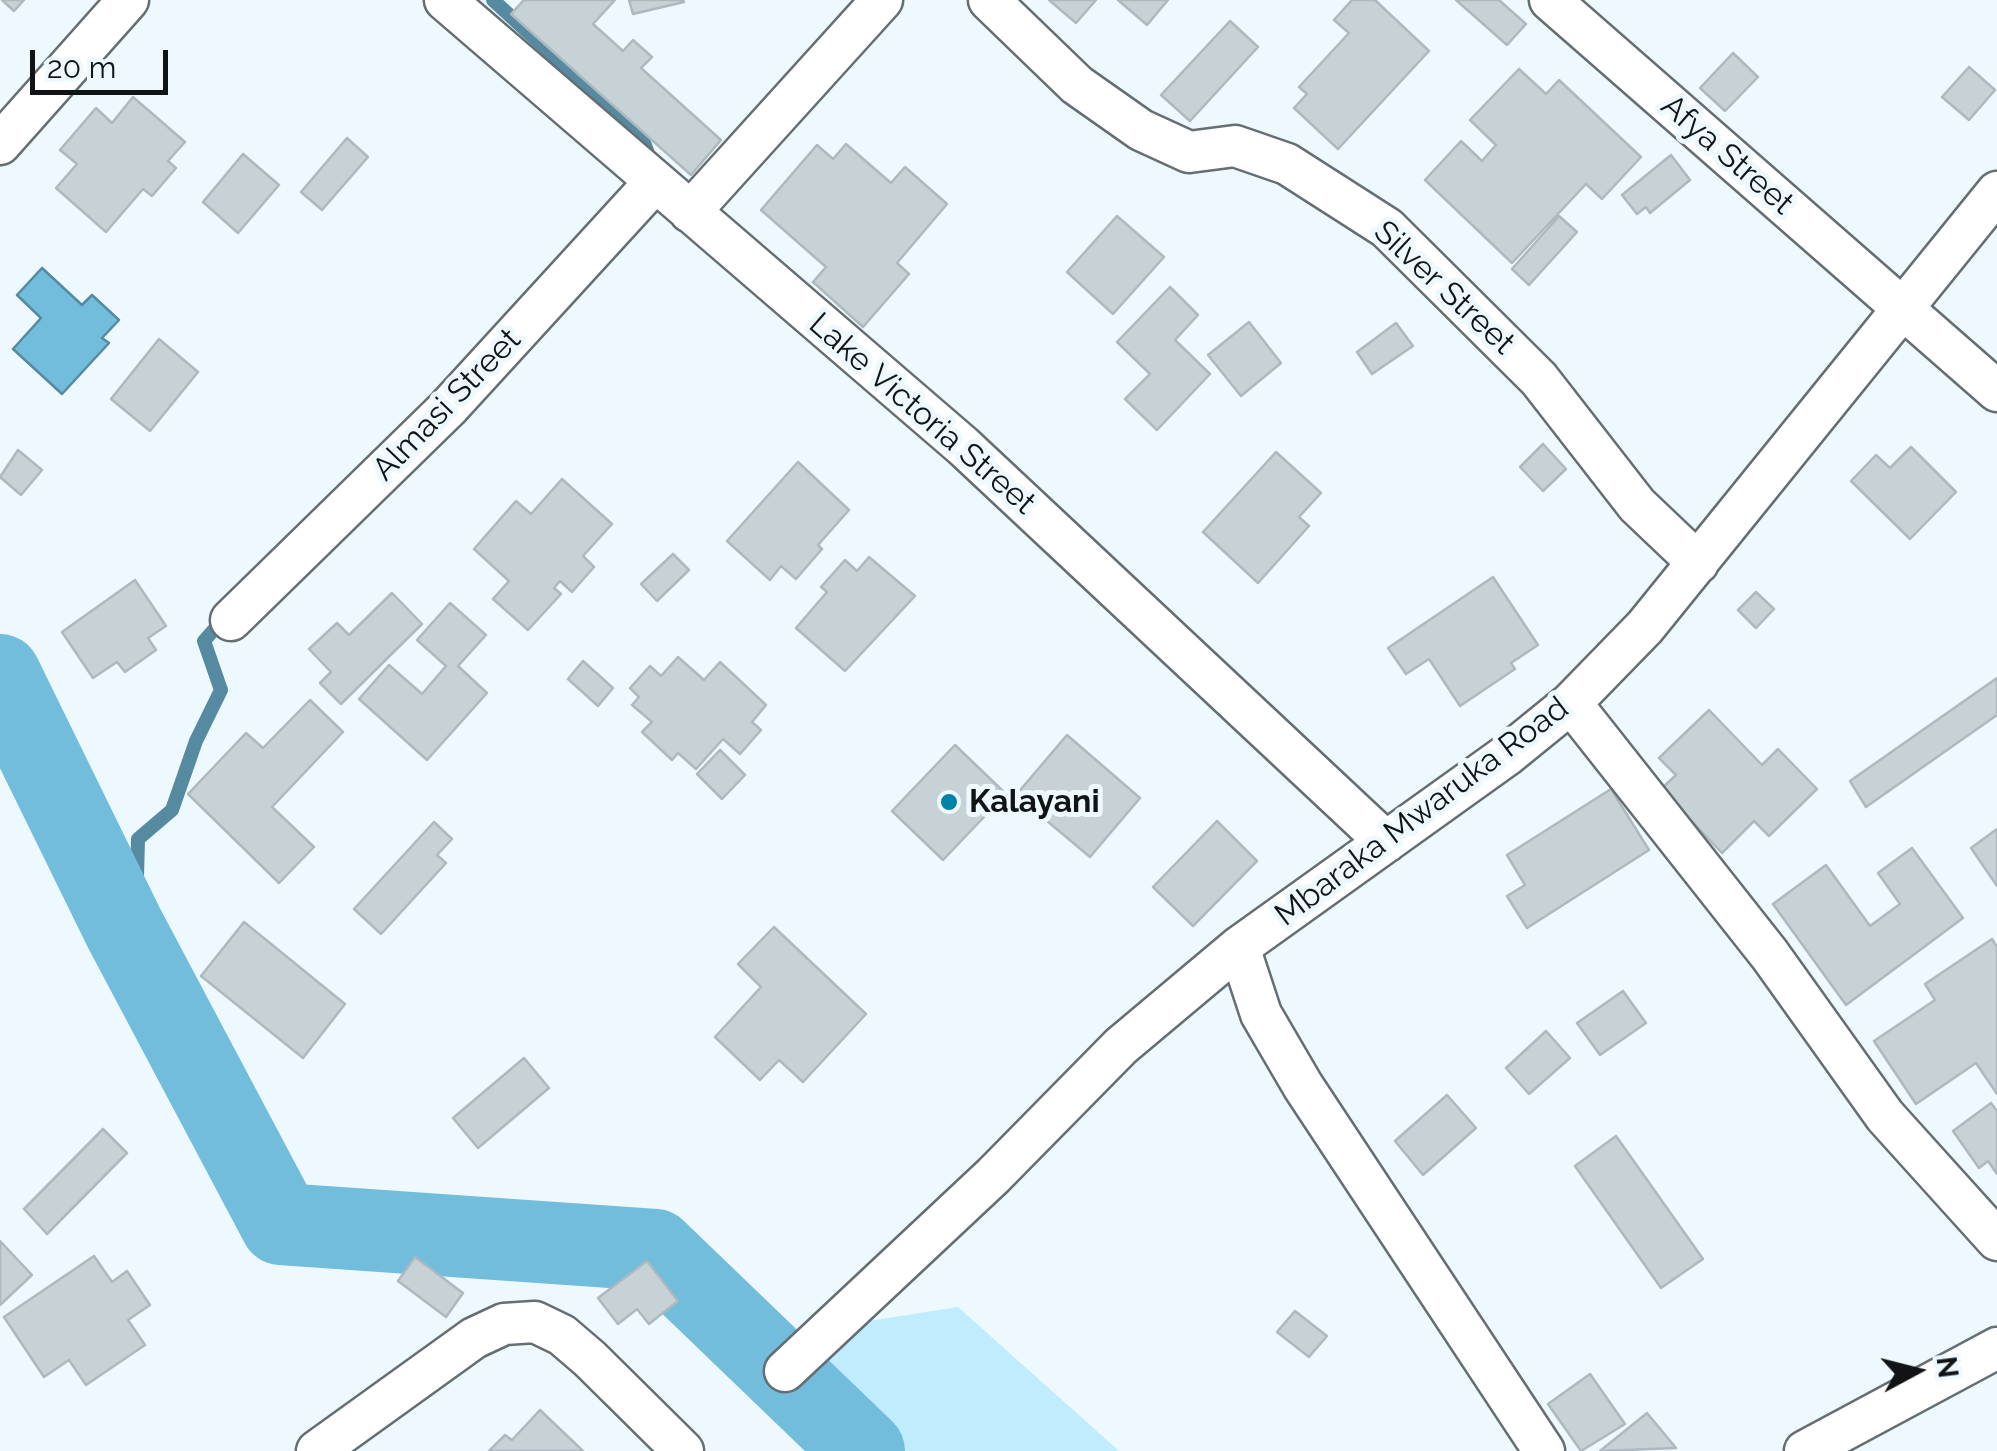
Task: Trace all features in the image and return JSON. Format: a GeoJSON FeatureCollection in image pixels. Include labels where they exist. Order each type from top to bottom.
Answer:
{"type":"FeatureCollection","features":[{"type":"Feature","properties":{"kind":"street"},"geometry":{"type":"LineString","coordinates":[[0,144],[128,0]]}},
{"type":"Feature","properties":{"kind":"street","name":"Lake Victoria Street"},"geometry":{"type":"LineString","coordinates":[[445,0],[962,446],[1386,842]]}},
{"type":"Feature","properties":{"kind":"street"},"geometry":{"type":"LineString","coordinates":[[690,212],[882,0]]}},
{"type":"Feature","properties":{"kind":"street","name":"Silver Street"},"geometry":{"type":"LineString","coordinates":[[989,0],[1077,85],[1141,130],[1189,152],[1235,146],[1287,164],[1387,228],[1538,379],[1637,505],[1698,563]]}},
{"type":"Feature","properties":{"kind":"street","name":"Afya Street"},"geometry":{"type":"LineString","coordinates":[[1550,0],[1997,391]]}},
{"type":"Feature","properties":{"kind":"street","name":"Almasi Street"},"geometry":{"type":"LineString","coordinates":[[231,620],[448,408],[654,182]]}},
{"type":"Feature","properties":{"kind":"street","name":"Mbaraka Mwaruka Road"},"geometry":{"type":"LineString","coordinates":[[785,1371],[993,1176],[1121,1046],[1239,947],[1572,703],[1645,627],[1997,192]]}},
{"type":"Feature","properties":{"kind":"street"},"geometry":{"type":"LineString","coordinates":[[1572,703],[1770,955],[1884,1116],[1997,1240]]}},
{"type":"Feature","properties":{"kind":"street"},"geometry":{"type":"LineString","coordinates":[[1239,947],[1261,1014],[1304,1086],[1544,1451]]}},
{"type":"Feature","properties":{"kind":"street"},"geometry":{"type":"LineString","coordinates":[[317,1451],[474,1338],[504,1324],[535,1322],[562,1335],[590,1359],[684,1451]]}},
{"type":"Feature","properties":{"kind":"street"},"geometry":{"type":"LineString","coordinates":[[1805,1451],[1997,1348]]}},
{"type":"Feature","properties":{"kind":"shaded area"},"geometry":{"type":"Polygon","coordinates":[[[42,268],[82,305],[92,295],[119,320],[102,338],[109,343],[62,394],[13,349],[41,318],[17,295],[42,268]]]}},
{"type":"Feature","properties":{"kind":"shaded area"},"geometry":{"type":"Polygon","coordinates":[[[958,1307],[1119,1451],[825,1451],[711,1346],[958,1307]]]}},
{"type":"Feature","properties":{"kind":"building"},"geometry":{"type":"Polygon","coordinates":[[[2,0],[24,0],[14,11],[2,0]]]}},
{"type":"Feature","properties":{"kind":"building"},"geometry":{"type":"Polygon","coordinates":[[[524,0],[615,0],[593,24],[623,51],[633,40],[652,57],[641,68],[721,140],[691,175],[511,14],[524,0]]]}},
{"type":"Feature","properties":{"kind":"building"},"geometry":{"type":"Polygon","coordinates":[[[629,0],[683,0],[684,2],[633,14],[629,0]]]}},
{"type":"Feature","properties":{"kind":"building"},"geometry":{"type":"Polygon","coordinates":[[[1049,0],[1096,0],[1076,23],[1049,0]]]}},
{"type":"Feature","properties":{"kind":"building"},"geometry":{"type":"Polygon","coordinates":[[[1118,0],[1168,0],[1147,25],[1118,0]]]}},
{"type":"Feature","properties":{"kind":"building"},"geometry":{"type":"Polygon","coordinates":[[[1352,0],[1375,0],[1429,51],[1338,149],[1294,108],[1307,94],[1299,87],[1349,33],[1334,20],[1352,0]]]}},
{"type":"Feature","properties":{"kind":"building"},"geometry":{"type":"Polygon","coordinates":[[[1456,0],[1499,0],[1526,24],[1507,45],[1456,0]]]}},
{"type":"Feature","properties":{"kind":"building"},"geometry":{"type":"Polygon","coordinates":[[[1230,21],[1258,47],[1190,121],[1161,95],[1230,21]]]}},
{"type":"Feature","properties":{"kind":"building"},"geometry":{"type":"Polygon","coordinates":[[[1733,53],[1758,77],[1725,111],[1700,88],[1733,53]]]}},
{"type":"Feature","properties":{"kind":"building"},"geometry":{"type":"Polygon","coordinates":[[[1969,67],[1995,90],[1969,120],[1942,97],[1969,67]]]}},
{"type":"Feature","properties":{"kind":"building"},"geometry":{"type":"Polygon","coordinates":[[[1519,69],[1546,94],[1559,80],[1641,157],[1602,199],[1586,184],[1512,263],[1425,180],[1461,141],[1482,161],[1496,145],[1470,120],[1519,69]]]}},
{"type":"Feature","properties":{"kind":"building"},"geometry":{"type":"Polygon","coordinates":[[[133,97],[185,142],[168,161],[176,168],[152,196],[143,189],[106,232],[56,188],[77,164],[60,150],[96,108],[112,123],[133,97]]]}},
{"type":"Feature","properties":{"kind":"building"},"geometry":{"type":"Polygon","coordinates":[[[347,138],[368,157],[322,210],[301,192],[347,138]]]}},
{"type":"Feature","properties":{"kind":"building"},"geometry":{"type":"Polygon","coordinates":[[[846,144],[891,183],[905,167],[947,204],[897,263],[909,274],[863,327],[813,282],[826,267],[761,210],[817,145],[833,159],[846,144]]]}},
{"type":"Feature","properties":{"kind":"building"},"geometry":{"type":"Polygon","coordinates":[[[243,154],[279,185],[238,233],[203,202],[243,154]]]}},
{"type":"Feature","properties":{"kind":"building"},"geometry":{"type":"Polygon","coordinates":[[[1671,155],[1690,180],[1650,213],[1646,207],[1637,214],[1622,195],[1671,155]]]}},
{"type":"Feature","properties":{"kind":"building"},"geometry":{"type":"Polygon","coordinates":[[[1117,216],[1164,257],[1113,314],[1067,272],[1117,216]]]}},
{"type":"Feature","properties":{"kind":"building"},"geometry":{"type":"Polygon","coordinates":[[[1559,216],[1577,232],[1529,285],[1512,269],[1559,216]]]}},
{"type":"Feature","properties":{"kind":"building"},"geometry":{"type":"Polygon","coordinates":[[[1170,287],[1198,315],[1175,340],[1210,374],[1157,430],[1125,399],[1150,374],[1117,342],[1170,287]]]}},
{"type":"Feature","properties":{"kind":"building"},"geometry":{"type":"Polygon","coordinates":[[[1249,322],[1281,363],[1241,396],[1208,355],[1249,322]]]}},
{"type":"Feature","properties":{"kind":"building"},"geometry":{"type":"Polygon","coordinates":[[[1396,323],[1413,346],[1372,374],[1357,352],[1396,323]]]}},
{"type":"Feature","properties":{"kind":"building"},"geometry":{"type":"Polygon","coordinates":[[[159,339],[198,372],[150,431],[111,399],[159,339]]]}},
{"type":"Feature","properties":{"kind":"building"},"geometry":{"type":"Polygon","coordinates":[[[1543,444],[1566,469],[1543,491],[1520,467],[1543,444]]]}},
{"type":"Feature","properties":{"kind":"building"},"geometry":{"type":"Polygon","coordinates":[[[1911,447],[1956,492],[1910,539],[1851,481],[1876,455],[1890,468],[1911,447]]]}},
{"type":"Feature","properties":{"kind":"building"},"geometry":{"type":"Polygon","coordinates":[[[18,450],[42,470],[21,495],[0,477],[18,450]]]}},
{"type":"Feature","properties":{"kind":"building"},"geometry":{"type":"Polygon","coordinates":[[[1276,452],[1321,493],[1299,517],[1309,526],[1258,583],[1203,532],[1276,452]]]}},
{"type":"Feature","properties":{"kind":"building"},"geometry":{"type":"Polygon","coordinates":[[[798,462],[849,510],[818,545],[822,549],[796,579],[781,566],[770,580],[727,541],[798,462]]]}},
{"type":"Feature","properties":{"kind":"building"},"geometry":{"type":"Polygon","coordinates":[[[562,479],[612,524],[583,556],[594,567],[572,592],[560,581],[554,588],[561,594],[528,630],[493,599],[509,581],[474,549],[516,501],[531,514],[562,479]]]}},
{"type":"Feature","properties":{"kind":"building"},"geometry":{"type":"Polygon","coordinates":[[[673,554],[689,570],[657,601],[641,584],[673,554]]]}},
{"type":"Feature","properties":{"kind":"building"},"geometry":{"type":"Polygon","coordinates":[[[869,557],[915,596],[845,671],[796,628],[827,592],[821,587],[845,560],[857,571],[869,557]]]}},
{"type":"Feature","properties":{"kind":"building"},"geometry":{"type":"Polygon","coordinates":[[[1493,577],[1538,645],[1511,663],[1515,669],[1460,706],[1429,659],[1406,674],[1388,648],[1493,577]]]}},
{"type":"Feature","properties":{"kind":"building"},"geometry":{"type":"Polygon","coordinates":[[[135,580],[166,626],[148,638],[156,650],[125,672],[117,662],[93,678],[62,632],[135,580]]]}},
{"type":"Feature","properties":{"kind":"building"},"geometry":{"type":"Polygon","coordinates":[[[1756,592],[1774,609],[1756,628],[1738,610],[1756,592]]]}},
{"type":"Feature","properties":{"kind":"building"},"geometry":{"type":"Polygon","coordinates":[[[392,593],[422,624],[341,704],[320,683],[331,672],[309,649],[337,623],[349,635],[392,593]]]}},
{"type":"Feature","properties":{"kind":"building"},"geometry":{"type":"Polygon","coordinates":[[[450,603],[486,635],[458,666],[487,693],[427,760],[359,699],[389,665],[422,694],[446,666],[417,640],[450,603]]]}},
{"type":"Feature","properties":{"kind":"building"},"geometry":{"type":"Polygon","coordinates":[[[678,657],[704,680],[720,662],[766,705],[752,722],[761,730],[740,754],[723,739],[696,769],[678,753],[672,760],[642,732],[652,722],[632,705],[639,697],[630,688],[650,666],[661,676],[678,657]]]}},
{"type":"Feature","properties":{"kind":"building"},"geometry":{"type":"Polygon","coordinates":[[[583,661],[613,688],[598,706],[568,679],[583,661]]]}},
{"type":"Feature","properties":{"kind":"building"},"geometry":{"type":"Polygon","coordinates":[[[1997,678],[1997,715],[1866,807],[1850,781],[1997,678]]]}},
{"type":"Feature","properties":{"kind":"building"},"geometry":{"type":"Polygon","coordinates":[[[310,700],[343,732],[272,807],[314,847],[279,883],[188,794],[246,733],[263,748],[310,700]]]}},
{"type":"Feature","properties":{"kind":"building"},"geometry":{"type":"Polygon","coordinates":[[[1709,710],[1762,765],[1778,749],[1817,789],[1769,836],[1754,821],[1722,853],[1661,789],[1676,775],[1659,758],[1709,710]]]}},
{"type":"Feature","properties":{"kind":"building"},"geometry":{"type":"Polygon","coordinates":[[[1067,735],[1140,798],[1090,857],[1016,795],[1067,735]]]}},
{"type":"Feature","properties":{"kind":"building","name":"Kalayani"},"geometry":{"type":"Polygon","coordinates":[[[955,745],[1006,794],[943,860],[892,811],[955,745]]]}},
{"type":"Feature","properties":{"kind":"building"},"geometry":{"type":"Polygon","coordinates":[[[720,750],[745,775],[722,799],[697,774],[720,750]]]}},
{"type":"Feature","properties":{"kind":"building"},"geometry":{"type":"Polygon","coordinates":[[[1611,789],[1649,850],[1527,928],[1507,896],[1525,885],[1507,855],[1611,789]]]}},
{"type":"Feature","properties":{"kind":"building"},"geometry":{"type":"Polygon","coordinates":[[[1217,821],[1257,861],[1193,926],[1153,887],[1217,821]]]}},
{"type":"Feature","properties":{"kind":"building"},"geometry":{"type":"Polygon","coordinates":[[[434,822],[452,839],[437,855],[446,863],[381,934],[354,909],[434,822]]]}},
{"type":"Feature","properties":{"kind":"building"},"geometry":{"type":"Polygon","coordinates":[[[1997,829],[1997,886],[1971,848],[1997,829]]]}},
{"type":"Feature","properties":{"kind":"building"},"geometry":{"type":"Polygon","coordinates":[[[1912,848],[1963,918],[1846,1005],[1773,904],[1826,865],[1870,926],[1900,904],[1878,873],[1912,848]]]}},
{"type":"Feature","properties":{"kind":"building"},"geometry":{"type":"Polygon","coordinates":[[[244,922],[345,1004],[303,1058],[201,976],[244,922]]]}},
{"type":"Feature","properties":{"kind":"building"},"geometry":{"type":"Polygon","coordinates":[[[774,927],[866,1014],[803,1082],[779,1060],[760,1080],[715,1037],[761,987],[738,964],[774,927]]]}},
{"type":"Feature","properties":{"kind":"building"},"geometry":{"type":"Polygon","coordinates":[[[1992,939],[1997,947],[1997,1094],[1976,1063],[1916,1104],[1874,1041],[1935,1000],[1925,984],[1992,939]]]}},
{"type":"Feature","properties":{"kind":"building"},"geometry":{"type":"Polygon","coordinates":[[[1623,991],[1646,1023],[1600,1055],[1577,1023],[1623,991]]]}},
{"type":"Feature","properties":{"kind":"building"},"geometry":{"type":"Polygon","coordinates":[[[1546,1031],[1570,1058],[1529,1094],[1506,1068],[1546,1031]]]}},
{"type":"Feature","properties":{"kind":"building"},"geometry":{"type":"Polygon","coordinates":[[[524,1058],[549,1088],[478,1148],[453,1118],[524,1058]]]}},
{"type":"Feature","properties":{"kind":"building"},"geometry":{"type":"Polygon","coordinates":[[[1447,1095],[1476,1128],[1423,1175],[1395,1141],[1447,1095]]]}},
{"type":"Feature","properties":{"kind":"building"},"geometry":{"type":"Polygon","coordinates":[[[1991,1103],[1997,1111],[1997,1174],[1988,1161],[1979,1168],[1953,1131],[1991,1103]]]}},
{"type":"Feature","properties":{"kind":"building"},"geometry":{"type":"Polygon","coordinates":[[[103,1129],[127,1153],[47,1234],[24,1209],[103,1129]]]}},
{"type":"Feature","properties":{"kind":"building"},"geometry":{"type":"Polygon","coordinates":[[[1616,1136],[1703,1259],[1661,1288],[1575,1166],[1616,1136]]]}},
{"type":"Feature","properties":{"kind":"building"},"geometry":{"type":"Polygon","coordinates":[[[0,1241],[32,1275],[0,1305],[0,1241]]]}},
{"type":"Feature","properties":{"kind":"building"},"geometry":{"type":"Polygon","coordinates":[[[94,1256],[112,1282],[127,1271],[150,1305],[128,1320],[145,1345],[86,1385],[69,1360],[44,1377],[4,1317],[94,1256]]]}},
{"type":"Feature","properties":{"kind":"building"},"geometry":{"type":"Polygon","coordinates":[[[415,1257],[463,1293],[446,1317],[398,1281],[415,1257]]]}},
{"type":"Feature","properties":{"kind":"building"},"geometry":{"type":"Polygon","coordinates":[[[647,1261],[678,1301],[649,1324],[637,1309],[618,1324],[598,1298],[647,1261]]]}},
{"type":"Feature","properties":{"kind":"building"},"geometry":{"type":"Polygon","coordinates":[[[1295,1311],[1327,1336],[1309,1357],[1277,1332],[1295,1311]]]}},
{"type":"Feature","properties":{"kind":"building"},"geometry":{"type":"Polygon","coordinates":[[[1590,1374],[1625,1424],[1581,1451],[1548,1404],[1590,1374]]]}},
{"type":"Feature","properties":{"kind":"building"},"geometry":{"type":"Polygon","coordinates":[[[540,1410],[583,1451],[489,1451],[505,1435],[512,1440],[540,1410]]]}},
{"type":"Feature","properties":{"kind":"building"},"geometry":{"type":"Polygon","coordinates":[[[1647,1413],[1676,1448],[1600,1451],[1647,1413]]]}},
{"type":"Feature","properties":{"kind":"waterway"},"geometry":{"type":"LineString","coordinates":[[493,0],[642,137],[650,159]]}},
{"type":"Feature","properties":{"kind":"waterway"},"geometry":{"type":"LineString","coordinates":[[124,928],[137,877],[138,839],[172,810],[196,741],[221,690],[204,641],[226,616]]}},
{"type":"Feature","properties":{"kind":"waterway"},"geometry":{"type":"LineString","coordinates":[[0,675],[124,928],[281,1224],[655,1250],[864,1451]]}},
{"type":"Feature","properties":{"kind":"place","name":"Kalayani"},"geometry":{"type":"Point","coordinates":[949,802]}}]}
